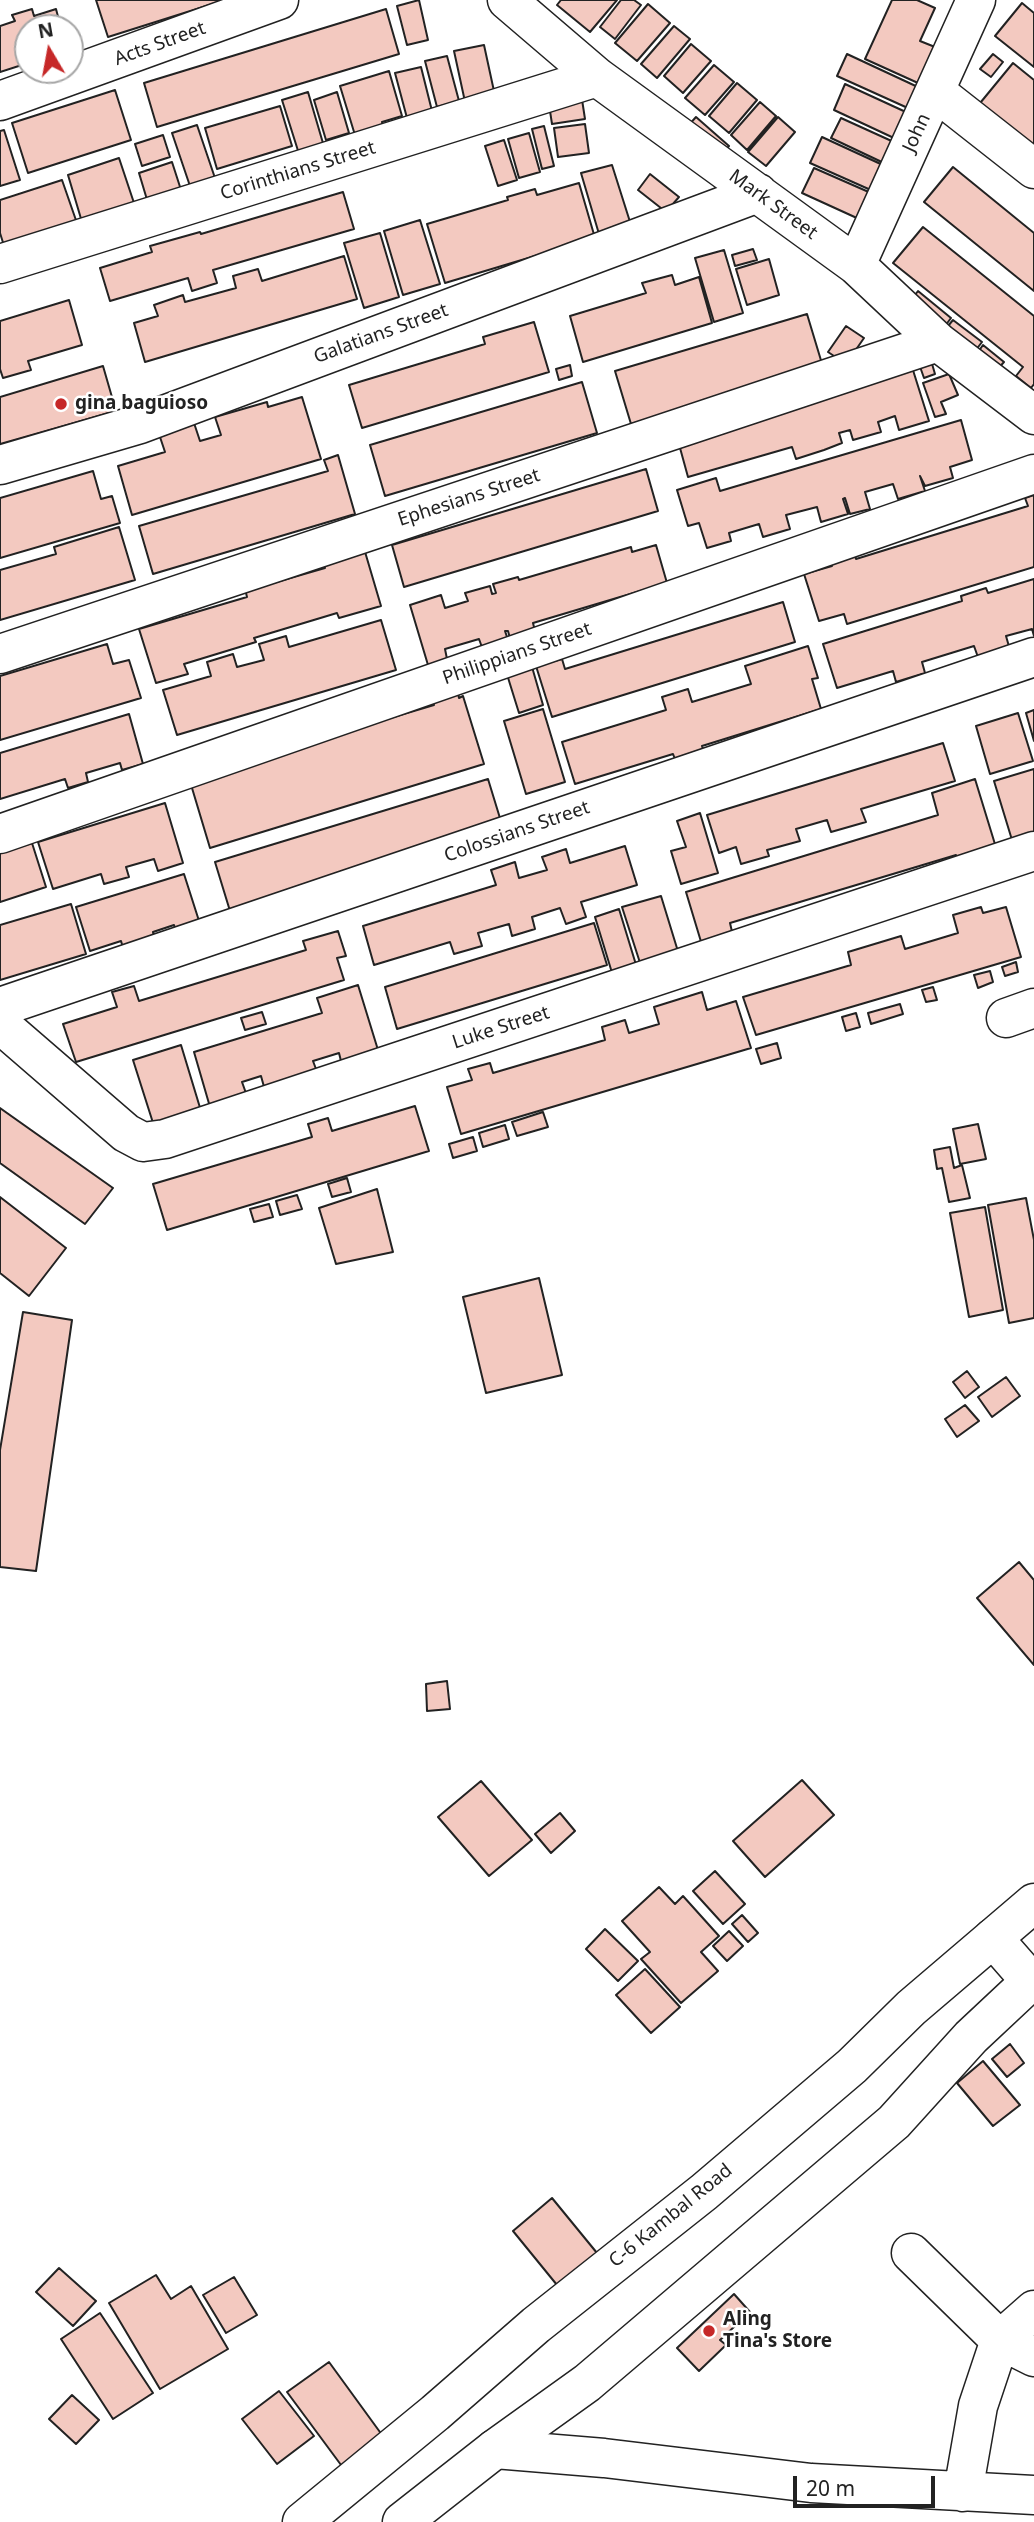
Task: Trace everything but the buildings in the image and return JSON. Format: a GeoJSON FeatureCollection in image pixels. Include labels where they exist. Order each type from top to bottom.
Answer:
{"type":"FeatureCollection","features":[{"type":"Feature","properties":{"kind":"street","name":"Acts Street"},"geometry":{"type":"LineString","coordinates":[[0,101],[279,0]]}},
{"type":"Feature","properties":{"kind":"street","name":"Mark Street"},"geometry":{"type":"LineString","coordinates":[[508,0],[597,77],[856,265],[937,342],[1034,415]]}},
{"type":"Feature","properties":{"kind":"street","name":"John"},"geometry":{"type":"LineString","coordinates":[[856,265],[976,0]]}},
{"type":"Feature","properties":{"kind":"street","name":"Corinthians Street"},"geometry":{"type":"LineString","coordinates":[[0,264],[597,77]]}},
{"type":"Feature","properties":{"kind":"street"},"geometry":{"type":"LineString","coordinates":[[936,92],[1034,169]]}},
{"type":"Feature","properties":{"kind":"street","name":"Galatians Street"},"geometry":{"type":"LineString","coordinates":[[0,465],[140,424],[758,193]]}},
{"type":"Feature","properties":{"kind":"street","name":"Ephesians Street"},"geometry":{"type":"LineString","coordinates":[[0,654],[937,342]]}},
{"type":"Feature","properties":{"kind":"street","name":"Philippians Street"},"geometry":{"type":"LineString","coordinates":[[0,834],[1034,474]]}},
{"type":"Feature","properties":{"kind":"street","name":"Colossians Street"},"geometry":{"type":"LineString","coordinates":[[0,1007],[1034,657]]}},
{"type":"Feature","properties":{"kind":"street","name":"Luke Street"},"geometry":{"type":"LineString","coordinates":[[0,1024],[126,1133],[143,1142],[165,1139],[1034,851]]}},
{"type":"Feature","properties":{"kind":"street","name":"C-6 Kambal Road"},"geometry":{"type":"LineString","coordinates":[[302,2522],[435,2413],[536,2325],[714,2183],[852,2066],[911,2008],[1034,1903]]}},
{"type":"Feature","properties":{"kind":"street"},"geometry":{"type":"LineString","coordinates":[[402,2522],[495,2449],[587,2383],[894,2122],[971,2037],[1033,1981],[993,1938]]}},
{"type":"Feature","properties":{"kind":"street"},"geometry":{"type":"LineString","coordinates":[[911,2253],[1000,2340],[1034,2357]]}},
{"type":"Feature","properties":{"kind":"street"},"geometry":{"type":"LineString","coordinates":[[963,2492],[978,2406],[1000,2340],[1034,2310]]}},
{"type":"Feature","properties":{"kind":"street"},"geometry":{"type":"LineString","coordinates":[[495,2449],[604,2458],[811,2483],[1034,2495]]}},
{"type":"Feature","properties":{"kind":"place","name":"gina baguioso"},"geometry":{"type":"Point","coordinates":[61,404]}},
{"type":"Feature","properties":{"kind":"place","name":"Aling Tina's Store"},"geometry":{"type":"Point","coordinates":[709,2331]}}]}
